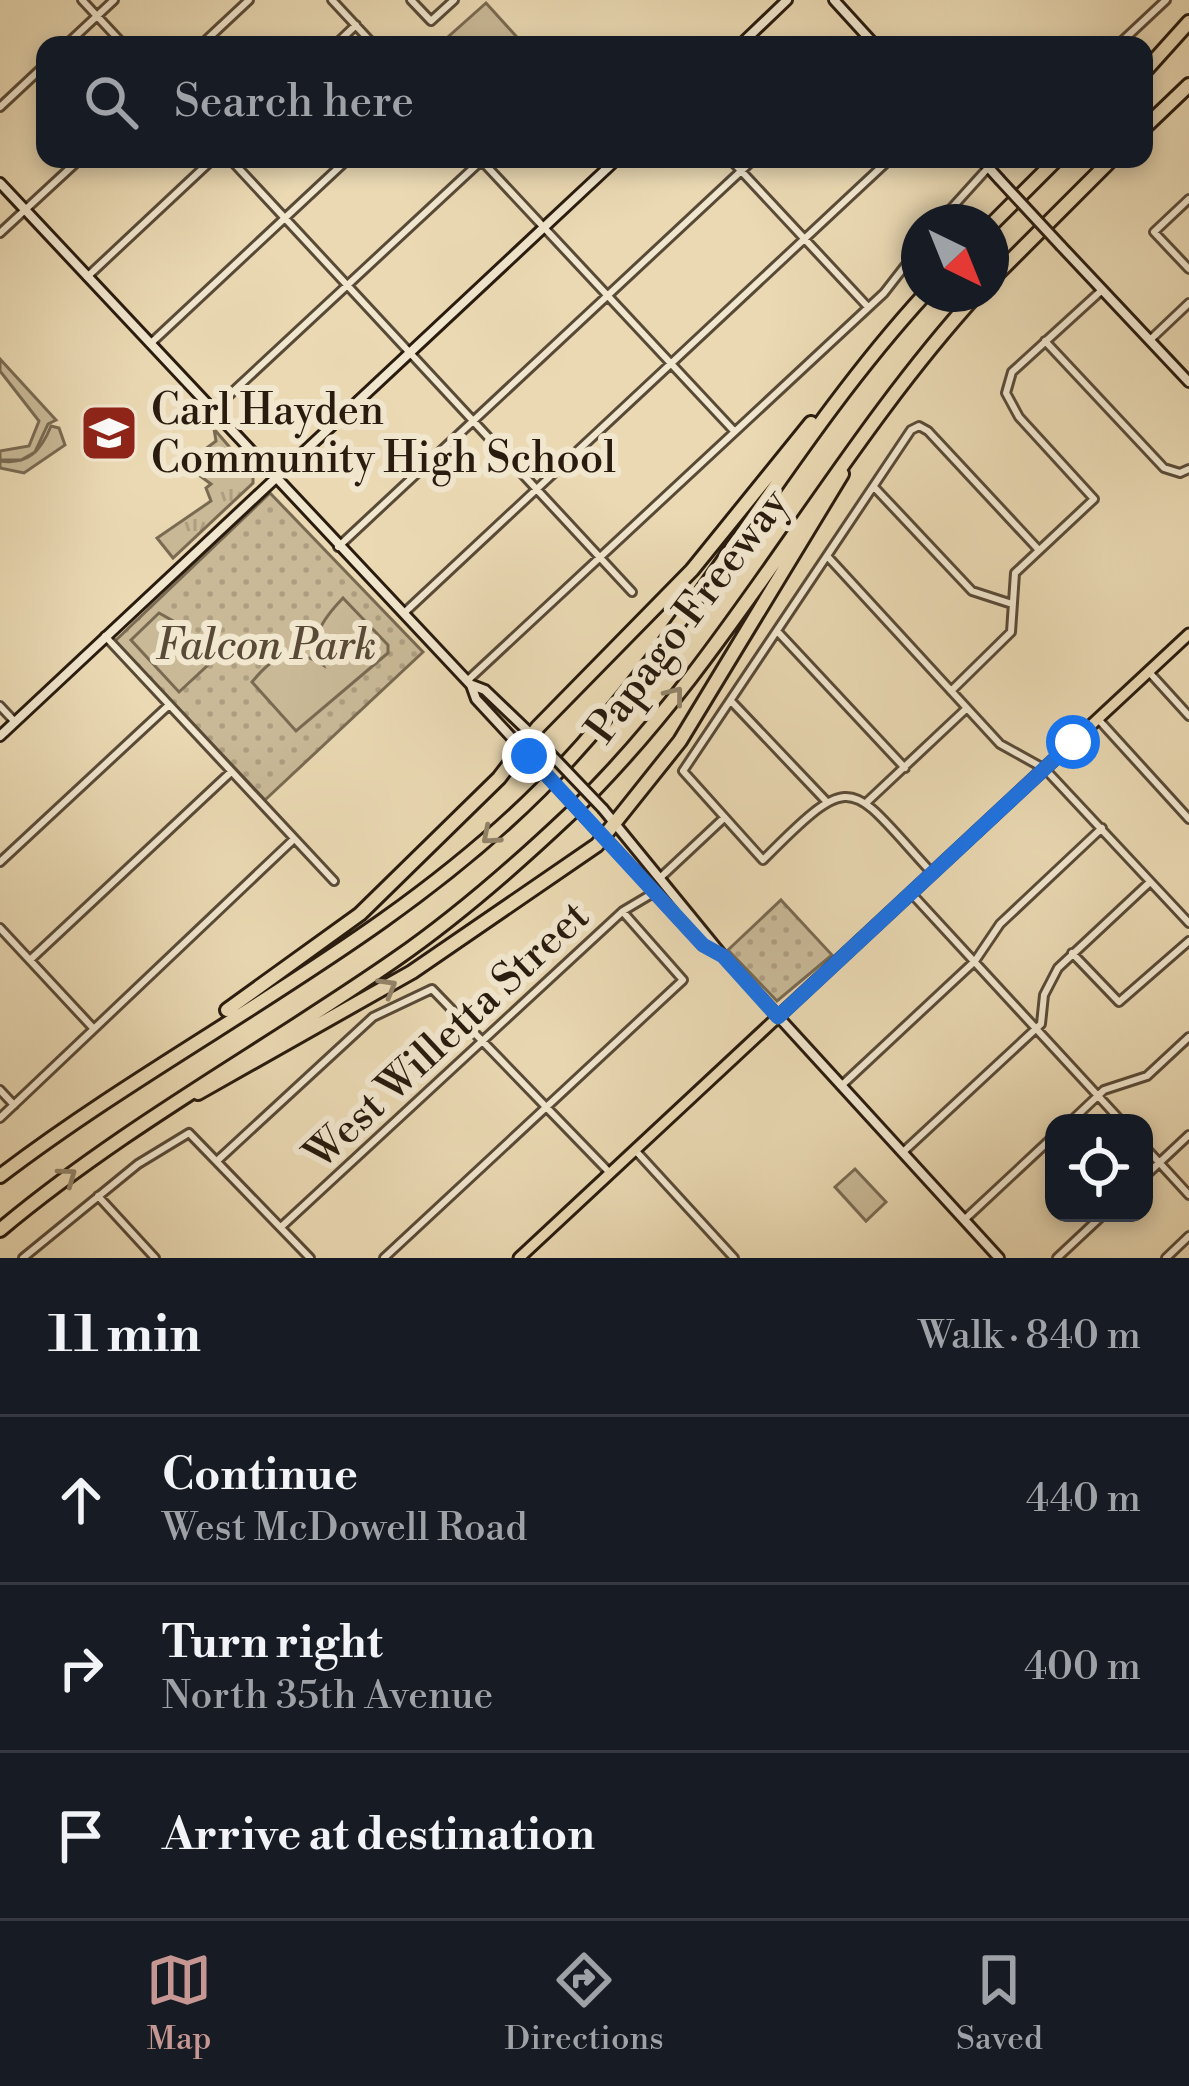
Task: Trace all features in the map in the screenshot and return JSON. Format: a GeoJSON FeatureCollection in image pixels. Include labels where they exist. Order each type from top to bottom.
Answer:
{"type":"FeatureCollection","features":[{"type":"Feature","properties":{"kind":"highway"},"geometry":{"type":"LineString","coordinates":[[1153,64],[1189,26]]}},
{"type":"Feature","properties":{"kind":"highway"},"geometry":{"type":"LineString","coordinates":[[1153,119],[1189,87]]}},
{"type":"Feature","properties":{"kind":"highway"},"geometry":{"type":"LineString","coordinates":[[1009,207],[1048,168]]}},
{"type":"Feature","properties":{"kind":"highway"},"geometry":{"type":"LineString","coordinates":[[1009,262],[1103,168]]}},
{"type":"Feature","properties":{"kind":"highway","name":"Papago Freeway"},"geometry":{"type":"LineString","coordinates":[[0,1176],[117,1090],[374,926],[458,864],[539,791],[660,652],[829,412],[908,312]]}},
{"type":"Feature","properties":{"kind":"highway","name":"Papago Freeway"},"geometry":{"type":"LineString","coordinates":[[0,1230],[139,1124],[396,959],[575,809],[674,697],[907,375],[961,312]]}},
{"type":"Feature","properties":{"kind":"highway"},"geometry":{"type":"LineString","coordinates":[[117,1090],[347,926],[526,753],[692,570],[842,384],[902,319]]}},
{"type":"Feature","properties":{"kind":"highway"},"geometry":{"type":"LineString","coordinates":[[139,1124],[412,973],[600,833],[680,741],[907,375]]}},
{"type":"Feature","properties":{"kind":"main road"},"geometry":{"type":"LineString","coordinates":[[750,36],[788,0]]}},
{"type":"Feature","properties":{"kind":"main road"},"geometry":{"type":"LineString","coordinates":[[834,0],[867,36]]}},
{"type":"Feature","properties":{"kind":"main road"},"geometry":{"type":"LineString","coordinates":[[0,736],[607,168]]}},
{"type":"Feature","properties":{"kind":"main road"},"geometry":{"type":"LineString","coordinates":[[989,168],[1189,382]]}},
{"type":"Feature","properties":{"kind":"main road"},"geometry":{"type":"LineString","coordinates":[[0,183],[402,616],[469,683],[485,690],[536,739],[613,820],[723,956],[999,1258]]}},
{"type":"Feature","properties":{"kind":"main road"},"geometry":{"type":"LineString","coordinates":[[519,1258],[1189,634]]}},
{"type":"Feature","properties":{"kind":"main road"},"geometry":{"type":"LineString","coordinates":[[469,683],[476,699],[703,945],[723,956]]}},
{"type":"Feature","properties":{"kind":"street"},"geometry":{"type":"LineString","coordinates":[[82,0],[116,36]]}},
{"type":"Feature","properties":{"kind":"street"},"geometry":{"type":"LineString","coordinates":[[76,36],[114,0]]}},
{"type":"Feature","properties":{"kind":"street"},"geometry":{"type":"LineString","coordinates":[[211,36],[249,0]]}},
{"type":"Feature","properties":{"kind":"street"},"geometry":{"type":"LineString","coordinates":[[332,0],[366,36]]}},
{"type":"Feature","properties":{"kind":"street"},"geometry":{"type":"LineString","coordinates":[[412,0],[431,21],[454,0]]}},
{"type":"Feature","properties":{"kind":"street"},"geometry":{"type":"LineString","coordinates":[[1128,36],[1166,0]]}},
{"type":"Feature","properties":{"kind":"street"},"geometry":{"type":"LineString","coordinates":[[344,36],[356,25]]}},
{"type":"Feature","properties":{"kind":"street"},"geometry":{"type":"LineString","coordinates":[[0,107],[36,73]]}},
{"type":"Feature","properties":{"kind":"street"},"geometry":{"type":"LineString","coordinates":[[0,232],[70,168]]}},
{"type":"Feature","properties":{"kind":"street"},"geometry":{"type":"LineString","coordinates":[[87,277],[203,168]]}},
{"type":"Feature","properties":{"kind":"street"},"geometry":{"type":"LineString","coordinates":[[238,168],[632,592]]}},
{"type":"Feature","properties":{"kind":"street"},"geometry":{"type":"LineString","coordinates":[[150,344],[338,168]]}},
{"type":"Feature","properties":{"kind":"street"},"geometry":{"type":"LineString","coordinates":[[212,411],[472,168]]}},
{"type":"Feature","properties":{"kind":"street"},"geometry":{"type":"LineString","coordinates":[[489,168],[734,431]]}},
{"type":"Feature","properties":{"kind":"street"},"geometry":{"type":"LineString","coordinates":[[738,168],[868,308]]}},
{"type":"Feature","properties":{"kind":"street"},"geometry":{"type":"LineString","coordinates":[[338,547],[744,168]]}},
{"type":"Feature","properties":{"kind":"street"},"geometry":{"type":"LineString","coordinates":[[402,616],[880,168]]}},
{"type":"Feature","properties":{"kind":"street"},"geometry":{"type":"LineString","coordinates":[[953,204],[980,168]]}},
{"type":"Feature","properties":{"kind":"street"},"geometry":{"type":"LineString","coordinates":[[1189,200],[1154,232],[1189,269]]}},
{"type":"Feature","properties":{"kind":"street"},"geometry":{"type":"LineString","coordinates":[[469,683],[868,308],[901,269]]}},
{"type":"Feature","properties":{"kind":"street"},"geometry":{"type":"LineString","coordinates":[[951,691],[1010,632],[1015,573],[1094,499],[1018,417],[1006,393],[1012,372],[1102,290]]}},
{"type":"Feature","properties":{"kind":"street"},"geometry":{"type":"LineString","coordinates":[[1150,340],[1189,303]]}},
{"type":"Feature","properties":{"kind":"street"},"geometry":{"type":"LineString","coordinates":[[1045,341],[1164,468],[1185,471]]}},
{"type":"Feature","properties":{"kind":"street"},"geometry":{"type":"LineString","coordinates":[[932,873],[867,802],[847,794],[825,800],[763,860],[683,771],[919,426],[1037,548]]}},
{"type":"Feature","properties":{"kind":"street"},"geometry":{"type":"LineString","coordinates":[[875,488],[972,591],[1009,603]]}},
{"type":"Feature","properties":{"kind":"street"},"geometry":{"type":"LineString","coordinates":[[827,557],[1006,750],[1045,769],[1189,923]]}},
{"type":"Feature","properties":{"kind":"street"},"geometry":{"type":"LineString","coordinates":[[777,631],[905,768]]}},
{"type":"Feature","properties":{"kind":"street"},"geometry":{"type":"LineString","coordinates":[[105,636],[334,881]]}},
{"type":"Feature","properties":{"kind":"street"},"geometry":{"type":"LineString","coordinates":[[1149,672],[1189,716]]}},
{"type":"Feature","properties":{"kind":"street"},"geometry":{"type":"LineString","coordinates":[[730,701],[825,800]]}},
{"type":"Feature","properties":{"kind":"street"},"geometry":{"type":"LineString","coordinates":[[0,862],[169,705]]}},
{"type":"Feature","properties":{"kind":"street"},"geometry":{"type":"LineString","coordinates":[[0,706],[15,722]]}},
{"type":"Feature","properties":{"kind":"street"},"geometry":{"type":"LineString","coordinates":[[867,802],[967,708]]}},
{"type":"Feature","properties":{"kind":"street"},"geometry":{"type":"LineString","coordinates":[[1098,719],[1189,819]]}},
{"type":"Feature","properties":{"kind":"street"},"geometry":{"type":"LineString","coordinates":[[30,960],[231,772]]}},
{"type":"Feature","properties":{"kind":"street"},"geometry":{"type":"LineString","coordinates":[[662,878],[725,818]]}},
{"type":"Feature","properties":{"kind":"street"},"geometry":{"type":"LineString","coordinates":[[841,1086],[975,961],[1000,924],[1102,828]]}},
{"type":"Feature","properties":{"kind":"street"},"geometry":{"type":"LineString","coordinates":[[0,1118],[294,839]]}},
{"type":"Feature","properties":{"kind":"street"},"geometry":{"type":"LineString","coordinates":[[902,1153],[1036,1028],[1046,1015],[1049,980],[1150,882]]}},
{"type":"Feature","properties":{"kind":"street","name":"West Willetta Street"},"geometry":{"type":"LineString","coordinates":[[281,1227],[623,911],[655,892]]}},
{"type":"Feature","properties":{"kind":"street"},"geometry":{"type":"LineString","coordinates":[[911,892],[1115,1114]]}},
{"type":"Feature","properties":{"kind":"street"},"geometry":{"type":"LineString","coordinates":[[384,1258],[683,977],[623,911]]}},
{"type":"Feature","properties":{"kind":"street"},"geometry":{"type":"LineString","coordinates":[[0,928],[93,1028]]}},
{"type":"Feature","properties":{"kind":"street"},"geometry":{"type":"LineString","coordinates":[[1072,953],[1119,1002],[1189,941]]}},
{"type":"Feature","properties":{"kind":"street"},"geometry":{"type":"LineString","coordinates":[[218,1160],[373,1017],[432,989],[610,1173]]}},
{"type":"Feature","properties":{"kind":"street"},"geometry":{"type":"LineString","coordinates":[[1079,1114],[1098,1096],[1141,1081],[1189,1037]]}},
{"type":"Feature","properties":{"kind":"street"},"geometry":{"type":"LineString","coordinates":[[0,1090],[14,1106]]}},
{"type":"Feature","properties":{"kind":"street"},"geometry":{"type":"LineString","coordinates":[[23,1258],[152,1154],[193,1134],[310,1258]]}},
{"type":"Feature","properties":{"kind":"street"},"geometry":{"type":"LineString","coordinates":[[1153,1169],[1189,1135]]}},
{"type":"Feature","properties":{"kind":"street"},"geometry":{"type":"LineString","coordinates":[[964,1220],[1045,1144]]}},
{"type":"Feature","properties":{"kind":"street"},"geometry":{"type":"LineString","coordinates":[[635,1150],[734,1258]]}},
{"type":"Feature","properties":{"kind":"street"},"geometry":{"type":"LineString","coordinates":[[1153,1156],[1189,1195]]}},
{"type":"Feature","properties":{"kind":"street"},"geometry":{"type":"LineString","coordinates":[[98,1196],[155,1258]]}},
{"type":"Feature","properties":{"kind":"street"},"geometry":{"type":"LineString","coordinates":[[1057,1258],[1096,1222]]}},
{"type":"Feature","properties":{"kind":"street"},"geometry":{"type":"LineString","coordinates":[[1166,1258],[1189,1236]]}},
{"type":"Feature","properties":{"kind":"green space"},"geometry":{"type":"Polygon","coordinates":[[[486,3],[516,36],[449,36],[486,3]]]}},
{"type":"Feature","properties":{"kind":"green space"},"geometry":{"type":"Polygon","coordinates":[[[0,359],[56,420],[48,424],[35,452],[21,460],[0,460],[0,451],[29,446],[39,421],[0,371],[0,359]]]}},
{"type":"Feature","properties":{"kind":"green space"},"geometry":{"type":"Polygon","coordinates":[[[51,426],[59,428],[65,445],[24,473],[0,468],[0,461],[18,461],[32,454],[51,426]]]}},
{"type":"Feature","properties":{"kind":"green space"},"geometry":{"type":"Polygon","coordinates":[[[214,429],[253,474],[253,483],[173,558],[157,538],[211,501],[206,488],[211,484],[196,473],[201,469],[197,462],[188,462],[216,441],[214,429]]]}},
{"type":"Feature","properties":{"kind":"green space","name":"Falcon Park"},"geometry":{"type":"Polygon","coordinates":[[[270,493],[423,652],[265,800],[115,641],[270,493]]]}},
{"type":"Feature","properties":{"kind":"green space"},"geometry":{"type":"Polygon","coordinates":[[[343,598],[388,645],[388,653],[296,731],[252,682],[284,656],[302,655],[323,665],[317,645],[320,628],[343,598]]]}},
{"type":"Feature","properties":{"kind":"green space"},"geometry":{"type":"Polygon","coordinates":[[[159,613],[182,626],[193,641],[185,649],[190,654],[196,649],[208,665],[179,692],[131,640],[159,613]]]}},
{"type":"Feature","properties":{"kind":"green space"},"geometry":{"type":"Polygon","coordinates":[[[781,900],[832,955],[777,1001],[728,950],[781,900]]]}},
{"type":"Feature","properties":{"kind":"green space"},"geometry":{"type":"Polygon","coordinates":[[[855,1169],[886,1202],[866,1221],[835,1187],[855,1169]]]}},
{"type":"Feature","properties":{"kind":"place","name":"Carl Hayden Community High School"},"geometry":{"type":"Point","coordinates":[109,433]}},
{"type":"Feature","properties":{"kind":"route"},"geometry":{"type":"LineString","coordinates":[[529,756],[703,945],[723,956],[778,1017],[1073,742]]}}]}
